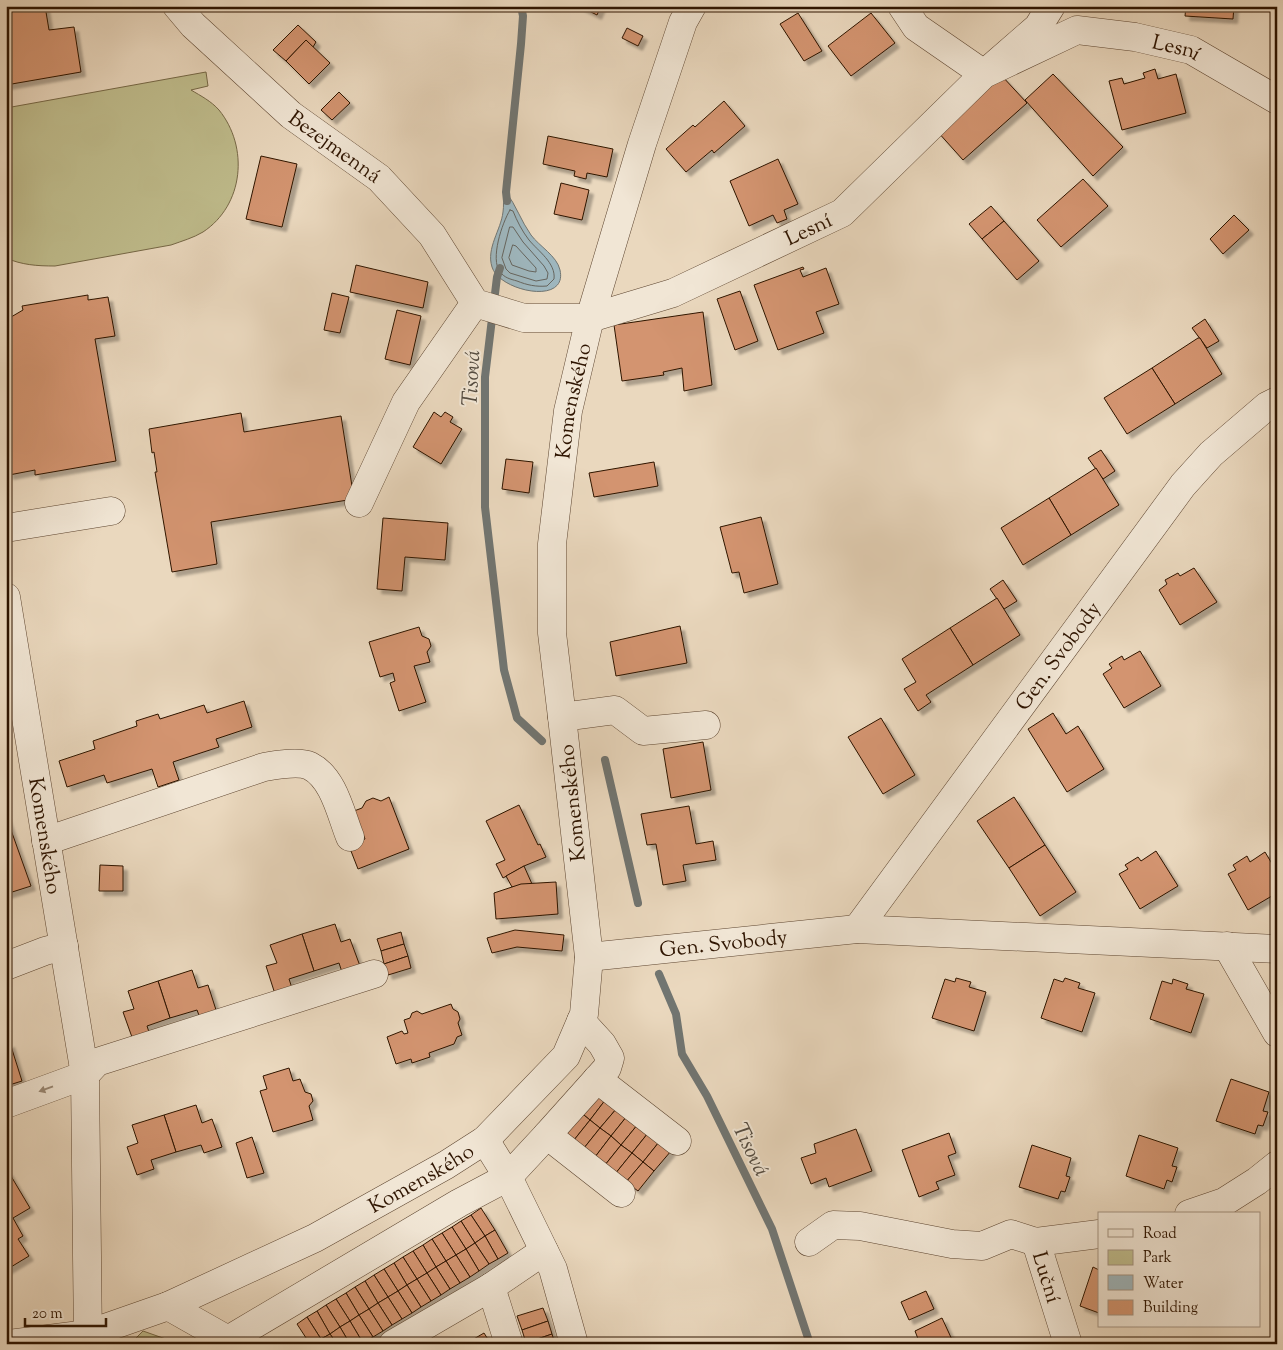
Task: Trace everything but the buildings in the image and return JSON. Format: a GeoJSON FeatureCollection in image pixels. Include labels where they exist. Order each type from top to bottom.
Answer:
{"type":"FeatureCollection","features":[{"type":"Feature","properties":{"kind":"street","name":"Bezejmenná"},"geometry":{"type":"LineString","coordinates":[[177,6],[193,25],[291,115],[379,178],[432,234],[475,303]]}},
{"type":"Feature","properties":{"kind":"street","name":"Komenského"},"geometry":{"type":"LineString","coordinates":[[9,1344],[88,1339],[168,1306],[315,1238],[446,1165],[485,1140],[566,1056],[584,1014],[589,957],[552,633],[552,544],[568,411],[590,318],[642,144],[683,22],[692,6]]}},
{"type":"Feature","properties":{"kind":"street"},"geometry":{"type":"LineString","coordinates":[[902,6],[916,27],[984,74]]}},
{"type":"Feature","properties":{"kind":"street","name":"Lesní"},"geometry":{"type":"LineString","coordinates":[[590,318],[673,293],[842,213],[984,74],[1038,27],[1051,6]]}},
{"type":"Feature","properties":{"kind":"street","name":"Lesní"},"geometry":{"type":"LineString","coordinates":[[984,74],[1077,30],[1136,37],[1191,50],[1277,100]]}},
{"type":"Feature","properties":{"kind":"street"},"geometry":{"type":"LineString","coordinates":[[359,503],[406,402],[475,303],[524,318],[590,318]]}},
{"type":"Feature","properties":{"kind":"street","name":"Gen. Svobody"},"geometry":{"type":"LineString","coordinates":[[857,929],[1183,485],[1211,454],[1274,410]]}},
{"type":"Feature","properties":{"kind":"street"},"geometry":{"type":"LineString","coordinates":[[6,528],[111,511]]}},
{"type":"Feature","properties":{"kind":"street","name":"Komenského"},"geometry":{"type":"LineString","coordinates":[[6,597],[85,1075],[88,1339]]}},
{"type":"Feature","properties":{"kind":"street"},"geometry":{"type":"LineString","coordinates":[[562,717],[615,710],[643,731],[706,726]]}},
{"type":"Feature","properties":{"kind":"street"},"geometry":{"type":"LineString","coordinates":[[46,841],[264,766],[286,764],[309,765],[322,774],[331,789],[350,837]]}},
{"type":"Feature","properties":{"kind":"street","name":"Gen. Svobody"},"geometry":{"type":"LineString","coordinates":[[589,957],[857,929],[1277,949]]}},
{"type":"Feature","properties":{"kind":"street"},"geometry":{"type":"LineString","coordinates":[[6,966],[64,946]]}},
{"type":"Feature","properties":{"kind":"street"},"geometry":{"type":"LineString","coordinates":[[1227,946],[1277,1032]]}},
{"type":"Feature","properties":{"kind":"street"},"geometry":{"type":"LineString","coordinates":[[6,1104],[85,1075],[98,1062],[374,974]]}},
{"type":"Feature","properties":{"kind":"street"},"geometry":{"type":"LineString","coordinates":[[168,1306],[231,1342],[459,1203],[508,1177],[607,1068],[610,1058],[602,1044],[581,1021]]}},
{"type":"Feature","properties":{"kind":"street"},"geometry":{"type":"LineString","coordinates":[[597,1079],[677,1141]]}},
{"type":"Feature","properties":{"kind":"street"},"geometry":{"type":"LineString","coordinates":[[547,1135],[621,1193]]}},
{"type":"Feature","properties":{"kind":"street"},"geometry":{"type":"LineString","coordinates":[[485,1140],[508,1177],[553,1268],[574,1344]]}},
{"type":"Feature","properties":{"kind":"street"},"geometry":{"type":"LineString","coordinates":[[1195,1212],[1224,1202],[1257,1181],[1277,1165]]}},
{"type":"Feature","properties":{"kind":"street"},"geometry":{"type":"LineString","coordinates":[[809,1242],[833,1225],[860,1226],[952,1244],[982,1246],[1011,1234],[1036,1242]]}},
{"type":"Feature","properties":{"kind":"street","name":"Luční"},"geometry":{"type":"LineString","coordinates":[[1068,1344],[1036,1242],[1098,1234]]}},
{"type":"Feature","properties":{"kind":"street"},"geometry":{"type":"LineString","coordinates":[[394,1344],[491,1287],[544,1251]]}},
{"type":"Feature","properties":{"kind":"street"},"geometry":{"type":"LineString","coordinates":[[491,1287],[509,1344]]}},
{"type":"Feature","properties":{"kind":"green space"},"geometry":{"type":"Polygon","coordinates":[[[206,72],[208,86],[191,90],[209,101],[219,110],[229,125],[235,141],[238,158],[238,175],[234,191],[227,207],[217,221],[203,232],[171,245],[55,266],[30,265],[6,258],[6,206],[9,201],[6,182],[6,108],[206,72]]]}},
{"type":"Feature","properties":{"kind":"green space"},"geometry":{"type":"Polygon","coordinates":[[[143,1331],[180,1344],[130,1344],[143,1331]]]}},
{"type":"Feature","properties":{"kind":"water"},"geometry":{"type":"Polygon","coordinates":[[[506,192],[531,235],[552,256],[558,265],[560,281],[554,288],[544,291],[532,291],[519,288],[507,283],[497,275],[492,267],[492,246],[502,219],[504,193],[506,192]]]}},
{"type":"Feature","properties":{"kind":"waterway","name":"Tisová"},"geometry":{"type":"LineString","coordinates":[[507,201],[506,192],[521,44],[523,16],[521,6]]}},
{"type":"Feature","properties":{"kind":"waterway","name":"Tisová"},"geometry":{"type":"LineString","coordinates":[[500,268],[497,277],[485,377],[485,507],[504,670],[517,718],[542,741]]}},
{"type":"Feature","properties":{"kind":"waterway","name":"Tisová"},"geometry":{"type":"LineString","coordinates":[[605,760],[638,903]]}},
{"type":"Feature","properties":{"kind":"waterway","name":"Tisová"},"geometry":{"type":"LineString","coordinates":[[659,974],[676,1014],[682,1054],[707,1096],[772,1229],[810,1344]]}}]}
